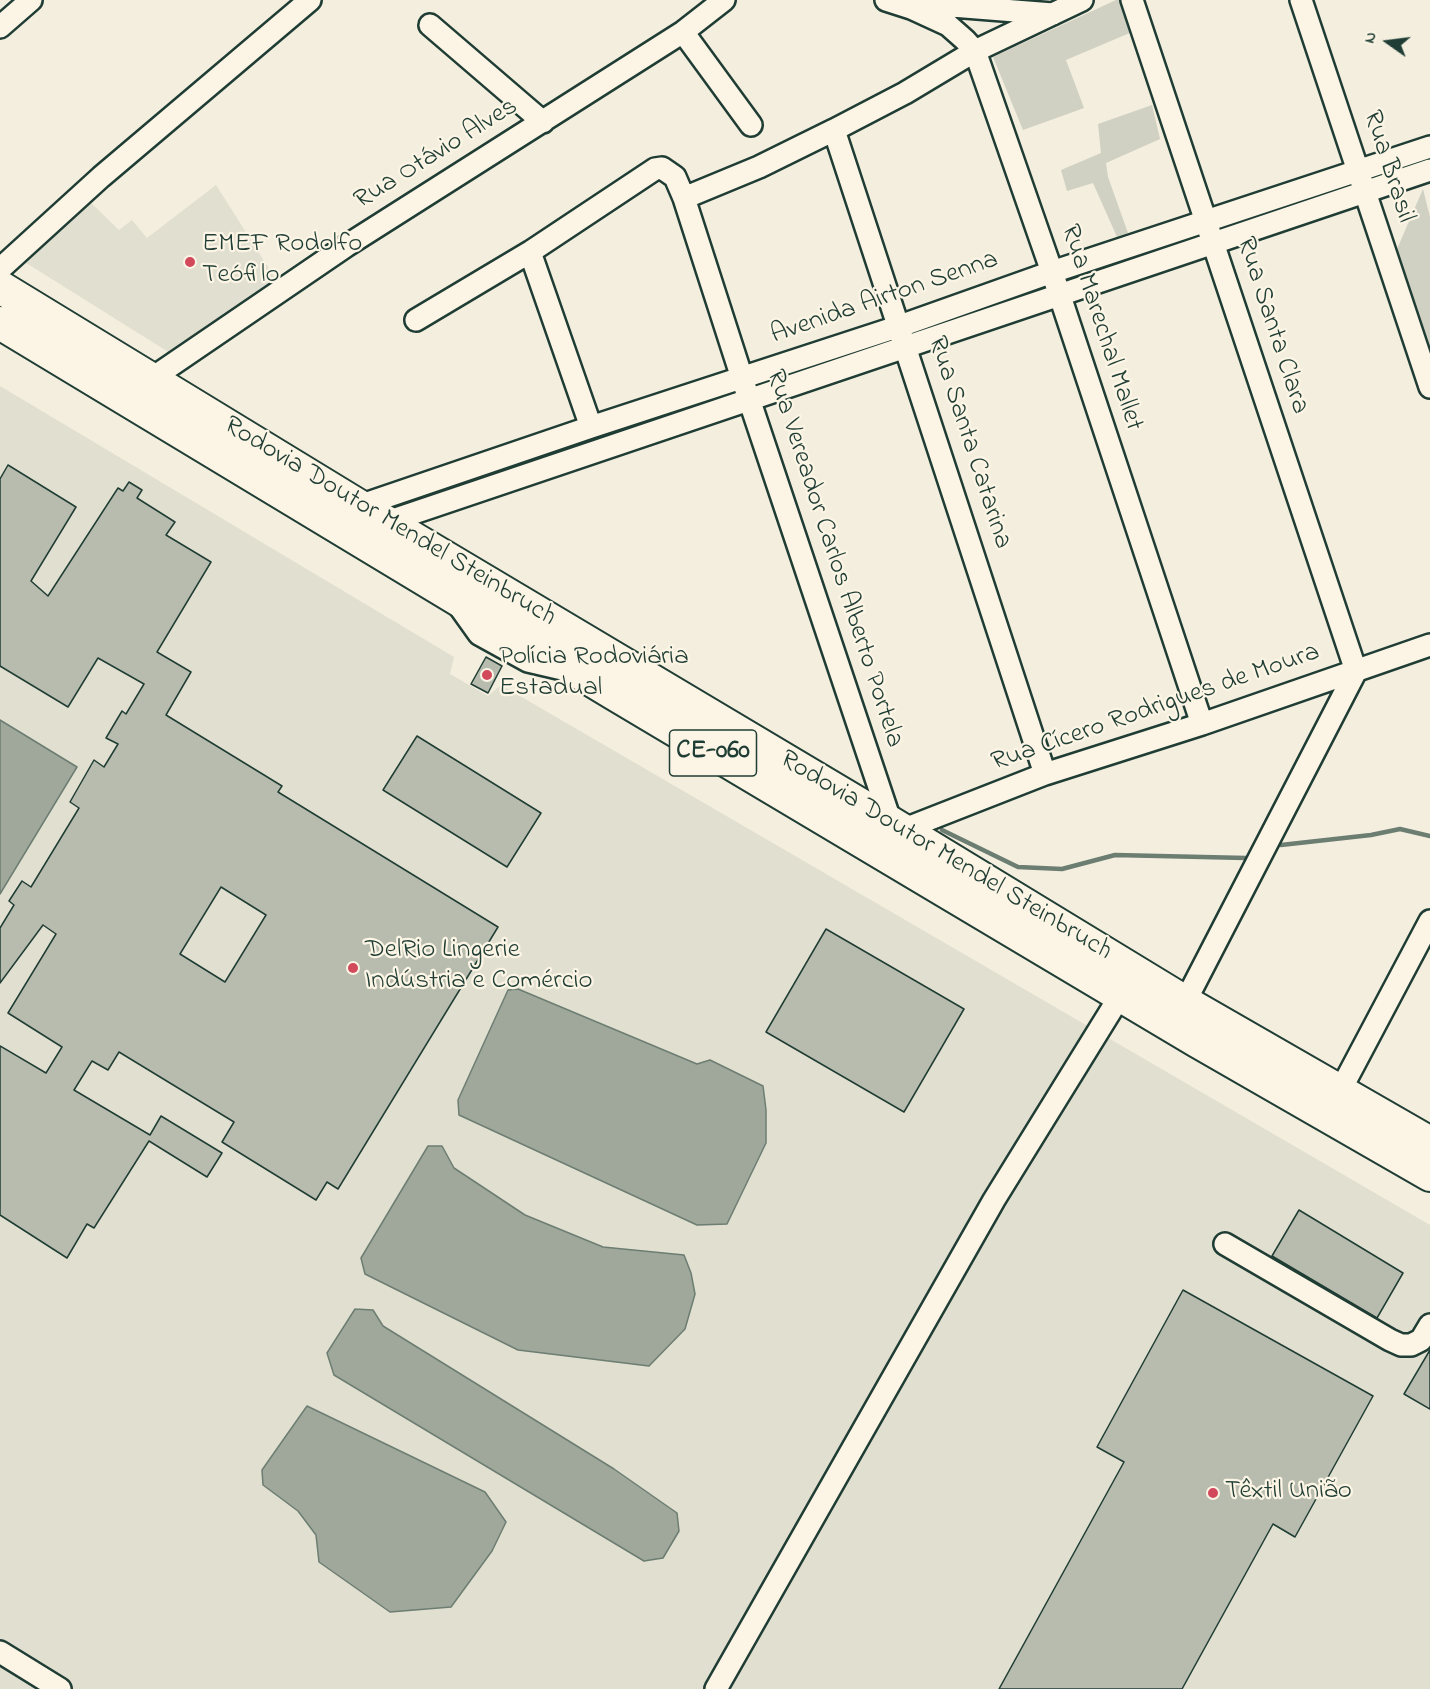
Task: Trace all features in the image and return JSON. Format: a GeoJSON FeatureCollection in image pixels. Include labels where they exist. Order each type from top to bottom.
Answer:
{"type":"FeatureCollection","features":[{"type":"Feature","properties":{"kind":"highway","name":"Rodovia Doutor Mendel Steinbruch"},"geometry":{"type":"LineString","coordinates":[[0,287],[387,522],[487,599],[566,665],[1120,996],[1430,1175]]}},
{"type":"Feature","properties":{"kind":"highway","name":"Rodovia Doutor Mendel Steinbruch"},"geometry":{"type":"LineString","coordinates":[[0,323],[452,595],[487,599],[570,632],[1185,1002],[1430,1143]]}},
{"type":"Feature","properties":{"kind":"street"},"geometry":{"type":"LineString","coordinates":[[0,27],[31,0]]}},
{"type":"Feature","properties":{"kind":"street"},"geometry":{"type":"LineString","coordinates":[[0,269],[101,177],[310,0]]}},
{"type":"Feature","properties":{"kind":"street","name":"Rua Otávio Alves"},"geometry":{"type":"LineString","coordinates":[[151,379],[346,246],[683,32],[724,0]]}},
{"type":"Feature","properties":{"kind":"street","name":"Rua Marechal Mallet"},"geometry":{"type":"LineString","coordinates":[[886,0],[948,25],[975,51],[1052,272],[1202,724]]}},
{"type":"Feature","properties":{"kind":"street"},"geometry":{"type":"LineString","coordinates":[[684,198],[759,167],[834,130],[905,93],[975,51],[1082,0]]}},
{"type":"Feature","properties":{"kind":"street","name":"Rua Santa Clara"},"geometry":{"type":"LineString","coordinates":[[1132,0],[1356,671]]}},
{"type":"Feature","properties":{"kind":"street","name":"Rua Brasil"},"geometry":{"type":"LineString","coordinates":[[1301,0],[1430,387]]}},
{"type":"Feature","properties":{"kind":"street"},"geometry":{"type":"LineString","coordinates":[[910,8],[952,6],[1053,14]]}},
{"type":"Feature","properties":{"kind":"street"},"geometry":{"type":"LineString","coordinates":[[430,25],[543,122]]}},
{"type":"Feature","properties":{"kind":"street"},"geometry":{"type":"LineString","coordinates":[[683,32],[751,125]]}},
{"type":"Feature","properties":{"kind":"street","name":"Rua Santa Catarina"},"geometry":{"type":"LineString","coordinates":[[834,130],[1046,774]]}},
{"type":"Feature","properties":{"kind":"street","name":"Avenida Airton Senna"},"geometry":{"type":"LineString","coordinates":[[387,522],[750,399],[1052,272],[1430,147]]}},
{"type":"Feature","properties":{"kind":"street","name":"Rua Vereador Carlos Alberto Portela"},"geometry":{"type":"LineString","coordinates":[[530,252],[655,169],[662,168],[675,177],[896,827]]}},
{"type":"Feature","properties":{"kind":"street","name":"Avenida Airton Senna"},"geometry":{"type":"LineString","coordinates":[[359,506],[742,378],[1059,296],[1430,170]]}},
{"type":"Feature","properties":{"kind":"street"},"geometry":{"type":"LineString","coordinates":[[416,320],[530,252],[591,427]]}},
{"type":"Feature","properties":{"kind":"street"},"geometry":{"type":"LineString","coordinates":[[621,418],[629,440]]}},
{"type":"Feature","properties":{"kind":"street"},"geometry":{"type":"LineString","coordinates":[[452,595],[479,634],[528,661],[566,665],[570,632]]}},
{"type":"Feature","properties":{"kind":"street","name":"Rua Cícero Rodrigues de Moura"},"geometry":{"type":"LineString","coordinates":[[896,827],[1430,645]]}},
{"type":"Feature","properties":{"kind":"street"},"geometry":{"type":"LineString","coordinates":[[1185,1002],[1356,671]]}},
{"type":"Feature","properties":{"kind":"street"},"geometry":{"type":"LineString","coordinates":[[1340,1091],[1430,921]]}},
{"type":"Feature","properties":{"kind":"street"},"geometry":{"type":"LineString","coordinates":[[716,1689],[994,1200],[1120,996]]}},
{"type":"Feature","properties":{"kind":"street"},"geometry":{"type":"LineString","coordinates":[[1226,1244],[1401,1345],[1410,1345],[1421,1340],[1430,1325]]}},
{"type":"Feature","properties":{"kind":"street"},"geometry":{"type":"LineString","coordinates":[[0,1652],[60,1689]]}},
{"type":"Feature","properties":{"kind":"shaded area"},"geometry":{"type":"Polygon","coordinates":[[[1120,0],[1132,32],[1066,60],[1084,108],[1023,130],[993,57],[1120,0]]]}},
{"type":"Feature","properties":{"kind":"shaded area"},"geometry":{"type":"Polygon","coordinates":[[[1152,105],[1160,139],[1106,163],[1108,177],[1128,233],[1117,237],[1093,183],[1067,191],[1061,170],[1101,153],[1098,124],[1152,105]]]}},
{"type":"Feature","properties":{"kind":"shaded area","name":"EMEF Rodolfo Teófilo"},"geometry":{"type":"Polygon","coordinates":[[[216,185],[280,286],[178,358],[23,261],[89,201],[119,230],[132,220],[147,238],[216,185]]]}},
{"type":"Feature","properties":{"kind":"shaded area"},"geometry":{"type":"Polygon","coordinates":[[[1423,189],[1430,217],[1430,347],[1415,318],[1397,249],[1423,189]]]}},
{"type":"Feature","properties":{"kind":"shaded area"},"geometry":{"type":"Polygon","coordinates":[[[0,386],[454,657],[450,674],[488,696],[501,685],[1430,1225],[1430,1689],[0,1689],[0,386]]]}},
{"type":"Feature","properties":{"kind":"shaded area"},"geometry":{"type":"Polygon","coordinates":[[[0,720],[77,767],[0,894],[0,720]]]}},
{"type":"Feature","properties":{"kind":"shaded area"},"geometry":{"type":"Polygon","coordinates":[[[518,989],[697,1064],[710,1060],[763,1086],[766,1143],[727,1224],[697,1225],[459,1115],[458,1100],[508,990],[518,989]]]}},
{"type":"Feature","properties":{"kind":"shaded area"},"geometry":{"type":"Polygon","coordinates":[[[428,1146],[442,1146],[454,1168],[525,1215],[603,1247],[684,1255],[691,1273],[695,1294],[685,1329],[649,1366],[518,1350],[365,1274],[361,1258],[428,1146]]]}},
{"type":"Feature","properties":{"kind":"shaded area"},"geometry":{"type":"Polygon","coordinates":[[[355,1309],[373,1310],[383,1326],[614,1469],[677,1513],[679,1531],[663,1558],[644,1561],[334,1375],[327,1353],[355,1309]]]}},
{"type":"Feature","properties":{"kind":"shaded area"},"geometry":{"type":"Polygon","coordinates":[[[307,1406],[485,1492],[506,1522],[492,1551],[451,1607],[390,1612],[319,1562],[316,1535],[298,1511],[263,1485],[262,1470],[307,1406]]]}},
{"type":"Feature","properties":{"kind":"building","name":"DelRio Lingerie Indústria e Comércio"},"geometry":{"type":"Polygon","coordinates":[[[8,465],[76,507],[31,581],[48,596],[118,488],[123,491],[129,482],[142,490],[137,498],[175,522],[166,535],[211,562],[157,652],[191,672],[166,715],[282,786],[278,792],[498,927],[338,1189],[327,1182],[316,1200],[222,1142],[234,1122],[119,1052],[108,1070],[92,1061],[74,1090],[150,1135],[161,1116],[222,1153],[207,1177],[149,1141],[94,1228],[87,1224],[67,1258],[0,1215],[0,1046],[46,1073],[62,1047],[8,1013],[56,934],[43,925],[0,983],[0,928],[14,905],[9,901],[22,881],[31,887],[79,808],[70,802],[94,760],[104,767],[118,744],[106,738],[122,711],[126,714],[144,684],[98,658],[68,707],[0,666],[0,479],[8,465]],[[221,887],[180,954],[225,982],[266,915],[221,887]]]}},
{"type":"Feature","properties":{"kind":"building","name":"Polícia Rodoviária Estadual"},"geometry":{"type":"Polygon","coordinates":[[[486,657],[502,666],[488,693],[471,684],[486,657]]]}},
{"type":"Feature","properties":{"kind":"building","name":"DelRio Lingerie Indústria e Comércio"},"geometry":{"type":"Polygon","coordinates":[[[417,736],[541,813],[507,867],[383,790],[417,736]]]}},
{"type":"Feature","properties":{"kind":"building"},"geometry":{"type":"Polygon","coordinates":[[[826,929],[964,1009],[904,1112],[766,1032],[826,929]]]}},
{"type":"Feature","properties":{"kind":"building"},"geometry":{"type":"Polygon","coordinates":[[[1299,1210],[1403,1273],[1377,1318],[1272,1256],[1299,1210]]]}},
{"type":"Feature","properties":{"kind":"building","name":"Têxtil União"},"geometry":{"type":"Polygon","coordinates":[[[1183,1290],[1373,1396],[1295,1537],[1273,1524],[1182,1689],[999,1689],[1124,1462],[1097,1447],[1183,1290]]]}},
{"type":"Feature","properties":{"kind":"building"},"geometry":{"type":"Polygon","coordinates":[[[1430,1350],[1430,1409],[1404,1394],[1430,1350]]]}},
{"type":"Feature","properties":{"kind":"waterway"},"geometry":{"type":"LineString","coordinates":[[1281,845],[1371,835],[1400,829],[1430,836]]}},
{"type":"Feature","properties":{"kind":"waterway"},"geometry":{"type":"LineString","coordinates":[[942,830],[1018,867],[1062,869],[1115,855],[1246,858]]}},
{"type":"Feature","properties":{"kind":"place","name":"EMEF Rodolfo Teófilo"},"geometry":{"type":"Point","coordinates":[190,262]}},
{"type":"Feature","properties":{"kind":"place","name":"Polícia Rodoviária Estadual"},"geometry":{"type":"Point","coordinates":[487,675]}},
{"type":"Feature","properties":{"kind":"place","name":"DelRio Lingerie Indústria e Comércio"},"geometry":{"type":"Point","coordinates":[353,968]}},
{"type":"Feature","properties":{"kind":"place","name":"Têxtil União"},"geometry":{"type":"Point","coordinates":[1213,1493]}}]}
